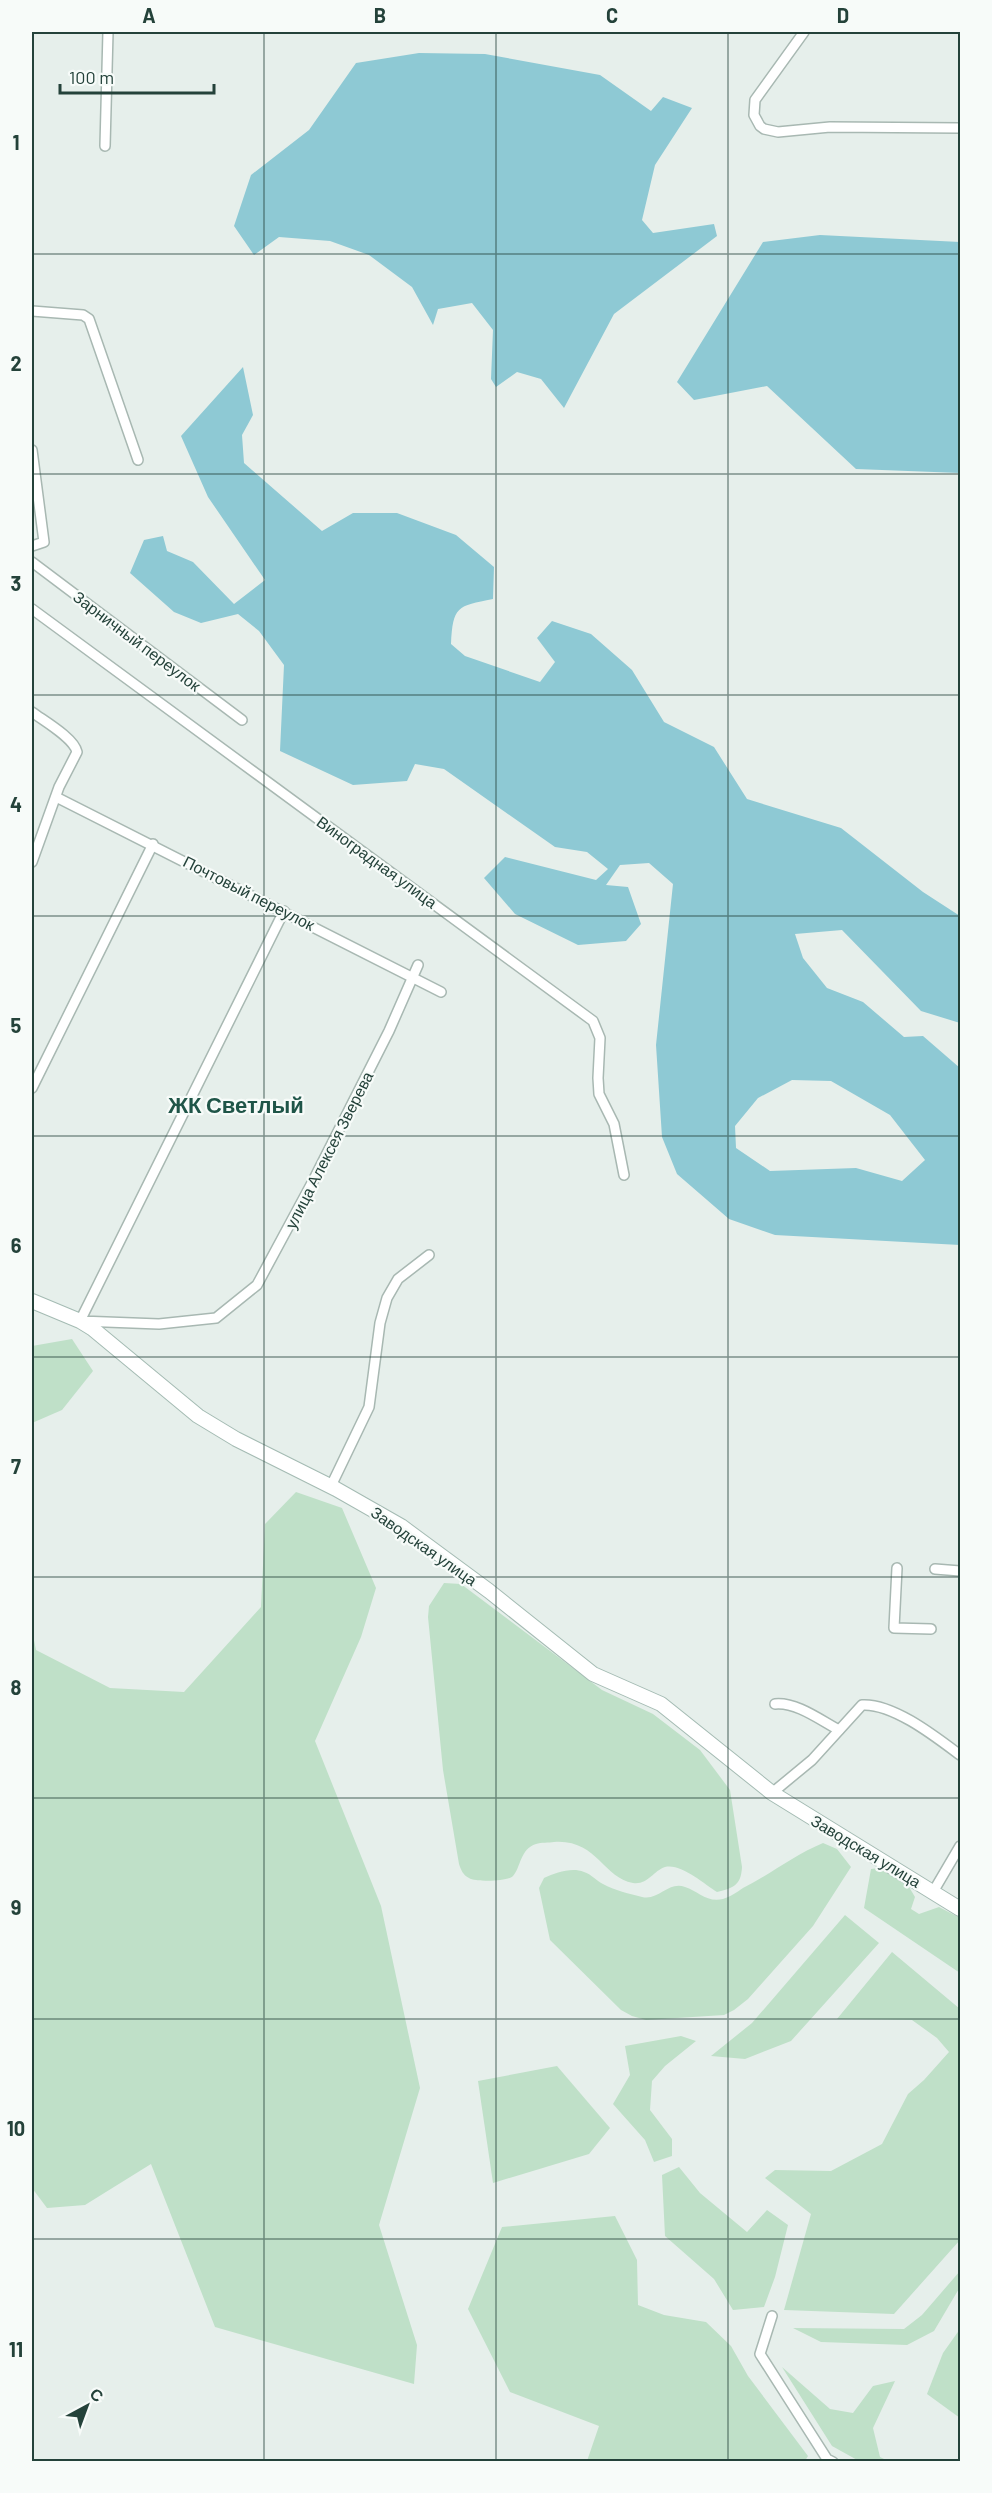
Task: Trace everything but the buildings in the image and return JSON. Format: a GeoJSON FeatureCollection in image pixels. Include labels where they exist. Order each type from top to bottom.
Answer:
{"type":"FeatureCollection","features":[{"type":"Feature","properties":{"kind":"street"},"geometry":{"type":"LineString","coordinates":[[105,146],[108,32]]}},
{"type":"Feature","properties":{"kind":"street"},"geometry":{"type":"LineString","coordinates":[[804,32],[755,100],[754,115],[764,129],[778,132],[830,128],[960,128]]}},
{"type":"Feature","properties":{"kind":"street"},"geometry":{"type":"LineString","coordinates":[[32,311],[83,315],[89,319],[138,460]]}},
{"type":"Feature","properties":{"kind":"street"},"geometry":{"type":"LineString","coordinates":[[32,450],[44,542],[32,546]]}},
{"type":"Feature","properties":{"kind":"street","name":"Зарничный переулок"},"geometry":{"type":"LineString","coordinates":[[32,562],[242,720]]}},
{"type":"Feature","properties":{"kind":"street","name":"Виноградная улица"},"geometry":{"type":"LineString","coordinates":[[32,609],[593,1021],[600,1038],[599,1094],[614,1124],[624,1175]]}},
{"type":"Feature","properties":{"kind":"street"},"geometry":{"type":"LineString","coordinates":[[32,712],[70,740],[77,749],[36,840],[32,862]]}},
{"type":"Feature","properties":{"kind":"street","name":"Почтовый переулок"},"geometry":{"type":"LineString","coordinates":[[56,797],[153,844],[441,992]]}},
{"type":"Feature","properties":{"kind":"street"},"geometry":{"type":"LineString","coordinates":[[32,1088],[153,844]]}},
{"type":"Feature","properties":{"kind":"street"},"geometry":{"type":"LineString","coordinates":[[80,1321],[284,911]]}},
{"type":"Feature","properties":{"kind":"street","name":"улица Алексея Зверева"},"geometry":{"type":"LineString","coordinates":[[80,1321],[159,1324],[216,1318],[257,1285],[266,1273],[389,1031],[418,965]]}},
{"type":"Feature","properties":{"kind":"street"},"geometry":{"type":"LineString","coordinates":[[331,1486],[369,1407],[380,1323],[387,1298],[398,1279],[429,1255]]}},
{"type":"Feature","properties":{"kind":"street","name":"Заводская улица"},"geometry":{"type":"LineString","coordinates":[[32,1300],[80,1321],[108,1341],[198,1416],[236,1439],[331,1486],[401,1526],[593,1674],[607,1683],[654,1700],[669,1709],[772,1793],[960,1909]]}},
{"type":"Feature","properties":{"kind":"street"},"geometry":{"type":"LineString","coordinates":[[897,1568],[894,1628],[932,1629]]}},
{"type":"Feature","properties":{"kind":"street"},"geometry":{"type":"LineString","coordinates":[[935,1569],[960,1571]]}},
{"type":"Feature","properties":{"kind":"street"},"geometry":{"type":"LineString","coordinates":[[775,1704],[790,1705],[839,1730]]}},
{"type":"Feature","properties":{"kind":"street"},"geometry":{"type":"LineString","coordinates":[[772,1793],[812,1760],[860,1706],[875,1705],[907,1720],[960,1755]]}},
{"type":"Feature","properties":{"kind":"street"},"geometry":{"type":"LineString","coordinates":[[933,1892],[960,1846]]}},
{"type":"Feature","properties":{"kind":"street"},"geometry":{"type":"LineString","coordinates":[[772,2316],[760,2354],[827,2458],[833,2462]]}},
{"type":"Feature","properties":{"kind":"green space"},"geometry":{"type":"Polygon","coordinates":[[[72,1339],[93,1371],[62,1410],[32,1423],[32,1346],[72,1339]]]}},
{"type":"Feature","properties":{"kind":"green space"},"geometry":{"type":"Polygon","coordinates":[[[296,1492],[342,1508],[376,1588],[361,1637],[315,1741],[381,1906],[420,2088],[379,2225],[417,2345],[414,2384],[215,2327],[151,2164],[85,2205],[47,2208],[32,2188],[32,1630],[36,1650],[110,1688],[184,1692],[261,1607],[265,1524],[296,1492]]]}},
{"type":"Feature","properties":{"kind":"green space"},"geometry":{"type":"Polygon","coordinates":[[[444,1583],[461,1584],[602,1690],[653,1714],[700,1750],[730,1790],[742,1867],[736,1885],[717,1892],[685,1871],[671,1867],[661,1869],[643,1882],[633,1883],[614,1874],[580,1846],[554,1842],[531,1846],[510,1878],[484,1881],[465,1875],[459,1864],[443,1770],[428,1617],[429,1606],[444,1583]]]}},
{"type":"Feature","properties":{"kind":"green space"},"geometry":{"type":"Polygon","coordinates":[[[823,1843],[837,1849],[851,1867],[813,1926],[748,1999],[724,2015],[646,2020],[632,2016],[621,2010],[550,1940],[539,1888],[544,1878],[553,1874],[569,1870],[587,1873],[612,1888],[642,1897],[654,1896],[679,1886],[717,1900],[731,1896],[802,1853],[823,1843]]]}},
{"type":"Feature","properties":{"kind":"green space"},"geometry":{"type":"Polygon","coordinates":[[[879,1868],[909,1887],[915,1897],[911,1909],[919,1914],[939,1907],[960,1918],[960,1973],[864,1908],[871,1869],[879,1868]]]}},
{"type":"Feature","properties":{"kind":"green space"},"geometry":{"type":"Polygon","coordinates":[[[845,1915],[879,1943],[791,2041],[745,2059],[711,2056],[752,2023],[845,1915]]]}},
{"type":"Feature","properties":{"kind":"green space"},"geometry":{"type":"Polygon","coordinates":[[[892,1952],[960,2009],[960,2240],[894,2314],[784,2310],[811,2214],[765,2178],[775,2170],[831,2171],[882,2144],[908,2094],[949,2052],[937,2038],[912,2020],[837,2019],[892,1952]]]}},
{"type":"Feature","properties":{"kind":"green space"},"geometry":{"type":"Polygon","coordinates":[[[681,2036],[696,2041],[665,2066],[652,2081],[650,2110],[672,2139],[672,2156],[654,2162],[645,2140],[613,2104],[630,2075],[625,2046],[681,2036]]]}},
{"type":"Feature","properties":{"kind":"green space"},"geometry":{"type":"Polygon","coordinates":[[[557,2066],[610,2128],[589,2154],[493,2183],[478,2081],[557,2066]]]}},
{"type":"Feature","properties":{"kind":"green space"},"geometry":{"type":"Polygon","coordinates":[[[679,2167],[700,2193],[747,2232],[767,2210],[788,2225],[775,2277],[764,2307],[733,2310],[714,2279],[665,2236],[662,2175],[679,2167]]]}},
{"type":"Feature","properties":{"kind":"green space"},"geometry":{"type":"Polygon","coordinates":[[[615,2216],[637,2260],[638,2305],[664,2315],[706,2322],[731,2346],[748,2376],[808,2456],[805,2461],[587,2461],[599,2426],[510,2392],[468,2309],[502,2227],[615,2216]]]}},
{"type":"Feature","properties":{"kind":"green space"},"geometry":{"type":"Polygon","coordinates":[[[960,2271],[960,2287],[934,2331],[907,2345],[821,2342],[793,2328],[904,2329],[922,2315],[960,2271]]]}},
{"type":"Feature","properties":{"kind":"green space"},"geometry":{"type":"Polygon","coordinates":[[[960,2329],[960,2418],[927,2394],[943,2353],[960,2329]]]}},
{"type":"Feature","properties":{"kind":"green space"},"geometry":{"type":"Polygon","coordinates":[[[782,2367],[830,2409],[853,2413],[873,2386],[895,2381],[873,2428],[880,2457],[888,2461],[859,2461],[832,2446],[782,2367]]]}},
{"type":"Feature","properties":{"kind":"water"},"geometry":{"type":"Polygon","coordinates":[[[419,53],[485,54],[600,75],[651,111],[663,97],[692,108],[655,165],[642,220],[653,233],[714,224],[717,236],[614,314],[564,408],[541,379],[517,372],[496,387],[491,379],[493,330],[472,303],[438,309],[433,325],[412,287],[369,255],[330,241],[279,237],[254,255],[234,226],[251,175],[309,130],[356,63],[419,53]]]}},
{"type":"Feature","properties":{"kind":"water"},"geometry":{"type":"Polygon","coordinates":[[[820,235],[960,242],[960,473],[856,469],[767,386],[694,400],[677,382],[763,242],[820,235]]]}},
{"type":"Feature","properties":{"kind":"water"},"geometry":{"type":"Polygon","coordinates":[[[243,367],[253,415],[242,435],[244,463],[322,531],[353,513],[397,513],[456,535],[494,567],[493,599],[464,606],[459,610],[453,622],[451,644],[465,656],[540,682],[555,662],[537,638],[552,621],[591,634],[632,670],[664,722],[714,747],[747,799],[841,828],[923,892],[960,916],[960,1023],[921,1011],[842,930],[795,934],[803,958],[827,988],[863,1002],[904,1037],[923,1036],[960,1068],[960,1245],[775,1235],[729,1219],[677,1174],[662,1137],[656,1045],[673,884],[649,863],[620,865],[606,885],[628,887],[641,924],[626,941],[578,945],[515,914],[484,878],[505,857],[596,880],[608,869],[587,852],[555,847],[444,769],[415,764],[407,781],[353,785],[280,751],[284,665],[259,631],[238,614],[201,623],[174,612],[130,573],[144,540],[163,536],[167,551],[193,562],[234,604],[265,580],[208,497],[181,436],[243,367]],[[792,1080],[758,1098],[735,1126],[736,1148],[770,1171],[856,1168],[902,1181],[925,1160],[890,1115],[831,1081],[792,1080]]]}},
{"type":"Feature","properties":{"kind":"district","name":"ЖК Светлый"},"geometry":{"type":"Point","coordinates":[236,1105]}}]}
